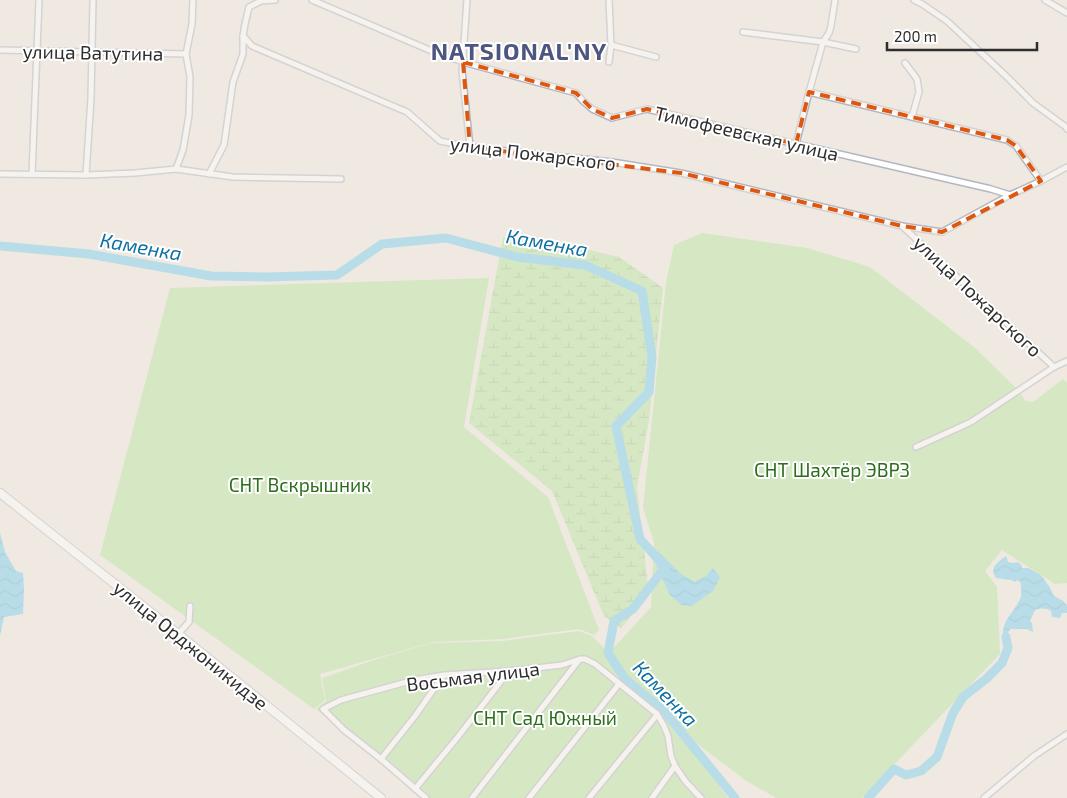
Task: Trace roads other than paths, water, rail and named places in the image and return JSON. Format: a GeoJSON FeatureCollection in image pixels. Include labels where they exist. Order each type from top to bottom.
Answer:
{"type":"FeatureCollection","features":[{"type":"Feature","properties":{"kind":"main road","name":"улица Орджоникидзе"},"geometry":{"type":"LineString","coordinates":[[0,493],[380,798]]}},
{"type":"Feature","properties":{"kind":"street"},"geometry":{"type":"LineString","coordinates":[[32,174],[39,0]]}},
{"type":"Feature","properties":{"kind":"street"},"geometry":{"type":"LineString","coordinates":[[86,175],[91,98],[92,0]]}},
{"type":"Feature","properties":{"kind":"street"},"geometry":{"type":"LineString","coordinates":[[176,169],[183,150],[189,114],[190,77],[186,54],[192,24],[193,0]]}},
{"type":"Feature","properties":{"kind":"street"},"geometry":{"type":"LineString","coordinates":[[209,174],[224,145],[233,82],[243,54],[243,36],[249,7],[261,1],[275,0]]}},
{"type":"Feature","properties":{"kind":"street","name":"Тимофеевская улица"},"geometry":{"type":"LineString","coordinates":[[312,0],[434,52],[463,62],[576,93],[592,109],[612,118],[647,109],[992,189],[1010,196]]}},
{"type":"Feature","properties":{"kind":"street"},"geometry":{"type":"LineString","coordinates":[[467,0],[462,71],[470,147]]}},
{"type":"Feature","properties":{"kind":"street"},"geometry":{"type":"LineString","coordinates":[[608,62],[611,45],[609,0]]}},
{"type":"Feature","properties":{"kind":"street"},"geometry":{"type":"LineString","coordinates":[[796,144],[823,42],[832,26],[835,0]]}},
{"type":"Feature","properties":{"kind":"street"},"geometry":{"type":"LineString","coordinates":[[914,0],[947,21],[1006,75],[1033,103],[1067,128]]}},
{"type":"Feature","properties":{"kind":"street"},"geometry":{"type":"LineString","coordinates":[[1045,0],[1067,13]]}},
{"type":"Feature","properties":{"kind":"street"},"geometry":{"type":"LineString","coordinates":[[743,32],[823,42],[856,49]]}},
{"type":"Feature","properties":{"kind":"street","name":"улица Пожарского"},"geometry":{"type":"LineString","coordinates":[[243,36],[252,46],[408,112],[440,141],[470,147],[612,162],[681,173],[902,226],[942,232],[1067,167]]}},
{"type":"Feature","properties":{"kind":"street"},"geometry":{"type":"LineString","coordinates":[[611,45],[656,56]]}},
{"type":"Feature","properties":{"kind":"street","name":"улица Ватутина"},"geometry":{"type":"LineString","coordinates":[[0,50],[186,54]]}},
{"type":"Feature","properties":{"kind":"street"},"geometry":{"type":"LineString","coordinates":[[905,63],[917,79],[918,92],[912,117]]}},
{"type":"Feature","properties":{"kind":"street"},"geometry":{"type":"LineString","coordinates":[[809,92],[1007,140],[1016,146],[1041,181]]}},
{"type":"Feature","properties":{"kind":"street"},"geometry":{"type":"LineString","coordinates":[[0,174],[86,175],[176,169],[233,176],[341,179]]}},
{"type":"Feature","properties":{"kind":"street","name":"улица Пожарского"},"geometry":{"type":"LineString","coordinates":[[902,226],[1054,367]]}},
{"type":"Feature","properties":{"kind":"street"},"geometry":{"type":"LineString","coordinates":[[916,447],[971,422],[1054,367],[1067,361]]}},
{"type":"Feature","properties":{"kind":"street"},"geometry":{"type":"LineString","coordinates":[[178,634],[189,622],[190,606]]}},
{"type":"Feature","properties":{"kind":"street"},"geometry":{"type":"LineString","coordinates":[[472,798],[580,659],[585,659],[595,664],[657,715],[668,736],[671,756],[675,766],[686,782],[701,798]]}},
{"type":"Feature","properties":{"kind":"street","name":"Восьмая улица"},"geometry":{"type":"LineString","coordinates":[[381,759],[344,730],[323,709],[341,700],[414,680],[444,675],[509,671],[562,665],[580,659]]}},
{"type":"Feature","properties":{"kind":"street"},"geometry":{"type":"LineString","coordinates":[[415,789],[509,671]]}},
{"type":"Feature","properties":{"kind":"street"},"geometry":{"type":"LineString","coordinates":[[426,798],[381,759],[444,675]]}},
{"type":"Feature","properties":{"kind":"street"},"geometry":{"type":"LineString","coordinates":[[529,798],[619,684]]}},
{"type":"Feature","properties":{"kind":"street"},"geometry":{"type":"LineString","coordinates":[[590,798],[657,715]]}},
{"type":"Feature","properties":{"kind":"street"},"geometry":{"type":"LineString","coordinates":[[984,798],[1034,756],[1067,734]]}},
{"type":"Feature","properties":{"kind":"street"},"geometry":{"type":"LineString","coordinates":[[652,798],[675,766]]}},
{"type":"Feature","properties":{"kind":"water"},"geometry":{"type":"Polygon","coordinates":[[[0,533],[5,552],[16,571],[23,573],[24,590],[23,614],[4,617],[0,636],[0,533]]]}},
{"type":"Feature","properties":{"kind":"water"},"geometry":{"type":"Polygon","coordinates":[[[658,551],[681,574],[695,582],[706,576],[713,568],[720,577],[713,591],[692,606],[681,605],[670,595],[656,565],[656,553],[658,551]]]}},
{"type":"Feature","properties":{"kind":"water"},"geometry":{"type":"Polygon","coordinates":[[[1006,556],[1008,562],[1017,562],[1021,564],[1022,568],[1028,568],[1041,575],[1054,596],[1067,605],[1067,613],[1062,613],[1060,618],[1052,617],[1051,611],[1047,609],[1035,610],[1030,621],[1033,632],[1027,629],[1011,629],[1008,632],[1011,650],[1004,644],[1003,632],[1006,621],[1021,597],[1021,583],[1018,580],[1015,582],[996,578],[993,571],[995,565],[1006,556]]]}},
{"type":"Feature","properties":{"kind":"waterway","name":"Каменка"},"geometry":{"type":"LineString","coordinates":[[0,246],[89,254],[211,276],[267,277],[337,275],[382,244],[446,238],[517,257],[585,265],[642,291],[652,357],[649,392],[616,426],[640,539],[665,567],[633,609],[614,621],[608,653],[625,679],[665,712],[735,798]]}},
{"type":"Feature","properties":{"kind":"waterway"},"geometry":{"type":"LineString","coordinates":[[868,798],[894,769],[906,775],[921,771],[937,757],[953,713],[963,697],[986,679],[1002,663],[1008,648],[1006,637]]}},
{"type":"Feature","properties":{"kind":"district","name":"NATSIONAL'NY"},"geometry":{"type":"Point","coordinates":[519,50]}},
{"type":"Feature","properties":{"kind":"park label","name":"СНТ Шахтёр ЭВРЗ"},"geometry":{"type":"Point","coordinates":[832,469]}},
{"type":"Feature","properties":{"kind":"park label","name":"СНТ Вскрышник"},"geometry":{"type":"Point","coordinates":[300,484]}},
{"type":"Feature","properties":{"kind":"park label","name":"СНТ Сад Южный"},"geometry":{"type":"Point","coordinates":[545,717]}}]}
